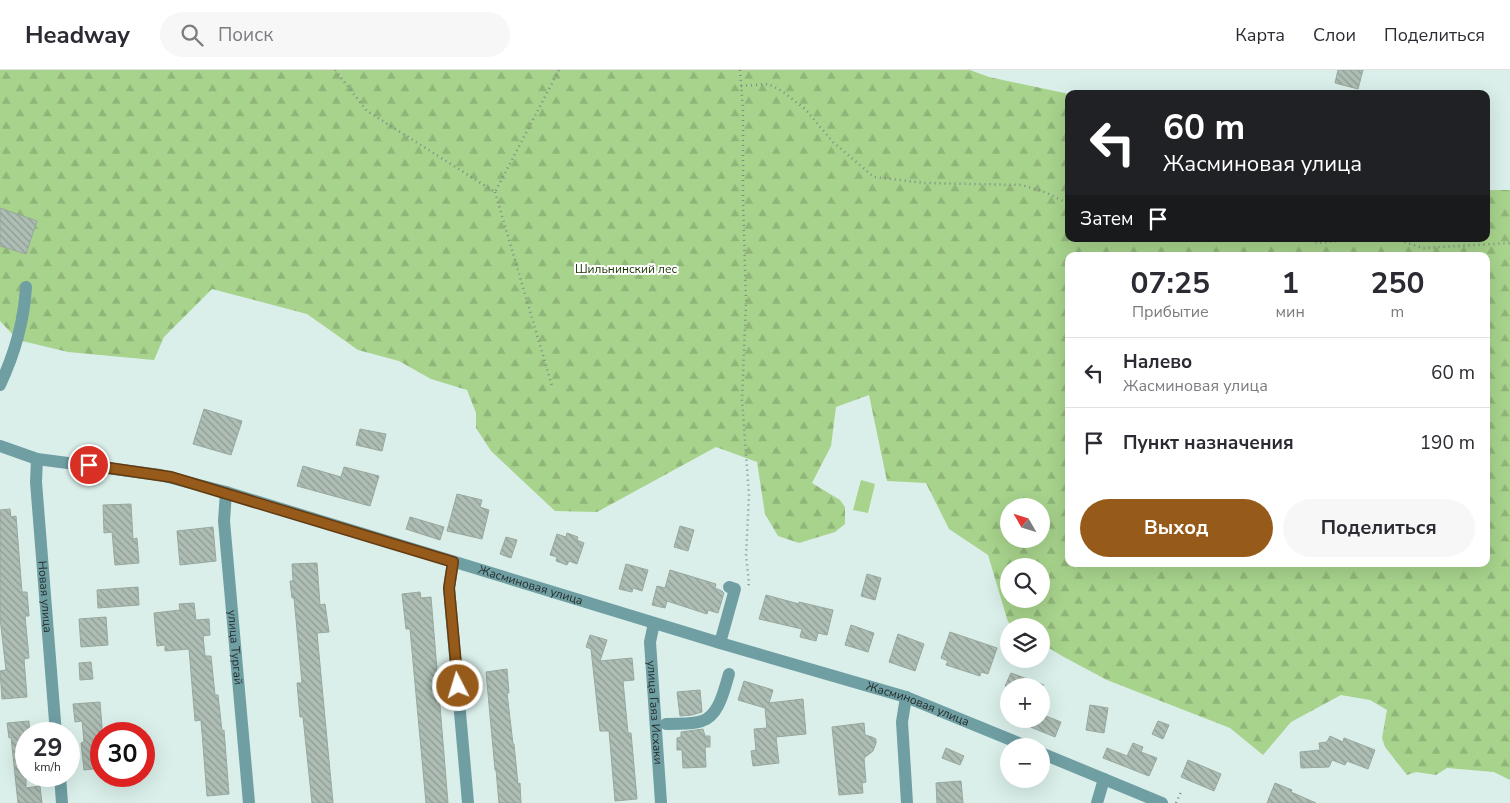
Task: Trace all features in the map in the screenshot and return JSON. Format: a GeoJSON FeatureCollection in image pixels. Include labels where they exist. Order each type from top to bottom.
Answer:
{"type":"FeatureCollection","features":[{"type":"Feature","properties":{"kind":"street"},"geometry":{"type":"LineString","coordinates":[[0,385],[12,359],[25,313],[26,287]]}},
{"type":"Feature","properties":{"kind":"street","name":"Жасминовая улица"},"geometry":{"type":"LineString","coordinates":[[0,446],[37,459],[160,474],[226,492],[720,643],[906,697],[1006,738]]}},
{"type":"Feature","properties":{"kind":"street","name":"Новая улица"},"geometry":{"type":"LineString","coordinates":[[37,459],[36,482],[55,722]]}},
{"type":"Feature","properties":{"kind":"street","name":"улица Тургай"},"geometry":{"type":"LineString","coordinates":[[226,492],[224,521],[249,803]]}},
{"type":"Feature","properties":{"kind":"street"},"geometry":{"type":"LineString","coordinates":[[453,562],[449,588],[468,803]]}},
{"type":"Feature","properties":{"kind":"street"},"geometry":{"type":"LineString","coordinates":[[720,643],[735,589],[729,587]]}},
{"type":"Feature","properties":{"kind":"street","name":"улица Гаяз Исхаки"},"geometry":{"type":"LineString","coordinates":[[654,623],[650,642],[661,803]]}},
{"type":"Feature","properties":{"kind":"street"},"geometry":{"type":"LineString","coordinates":[[666,724],[701,722],[708,718],[722,697],[729,674]]}},
{"type":"Feature","properties":{"kind":"street"},"geometry":{"type":"LineString","coordinates":[[906,697],[902,722],[907,803]]}},
{"type":"Feature","properties":{"kind":"street"},"geometry":{"type":"LineString","coordinates":[[1050,757],[1162,803]]}},
{"type":"Feature","properties":{"kind":"street"},"geometry":{"type":"LineString","coordinates":[[1097,803],[1104,779]]}},
{"type":"Feature","properties":{"kind":"street"},"geometry":{"type":"LineString","coordinates":[[61,787],[62,803]]}},
{"type":"Feature","properties":{"kind":"path"},"geometry":{"type":"LineString","coordinates":[[335,70],[367,111],[495,192],[552,386]]}},
{"type":"Feature","properties":{"kind":"path"},"geometry":{"type":"LineString","coordinates":[[495,192],[559,70]]}},
{"type":"Feature","properties":{"kind":"path"},"geometry":{"type":"LineString","coordinates":[[740,70],[744,108],[746,302],[742,400],[749,495],[746,556],[749,582],[748,592]]}},
{"type":"Feature","properties":{"kind":"path"},"geometry":{"type":"LineString","coordinates":[[741,86],[768,84],[782,90],[805,109],[833,142],[874,177],[925,183],[1022,184],[1065,202]]}},
{"type":"Feature","properties":{"kind":"path"},"geometry":{"type":"LineString","coordinates":[[1315,242],[1335,242]]}},
{"type":"Feature","properties":{"kind":"path"},"geometry":{"type":"LineString","coordinates":[[1404,242],[1423,248],[1510,243]]}},
{"type":"Feature","properties":{"kind":"path"},"geometry":{"type":"LineString","coordinates":[[1176,803],[1182,790]]}},
{"type":"Feature","properties":{"kind":"green space","name":"Шильнинский лес"},"geometry":{"type":"Polygon","coordinates":[[[0,70],[970,70],[989,77],[1065,93],[1065,242],[1490,242],[1490,190],[1510,190],[1510,780],[1494,772],[1447,768],[1436,775],[1416,772],[1407,775],[1385,747],[1382,738],[1387,710],[1370,700],[1341,695],[1291,722],[1263,755],[1230,728],[1107,680],[1062,656],[1050,649],[1050,618],[1007,618],[1004,608],[1050,608],[1050,558],[1000,558],[1000,595],[988,555],[949,529],[926,483],[887,481],[869,395],[836,407],[831,446],[812,483],[840,500],[845,507],[845,524],[835,532],[799,543],[778,536],[765,514],[757,462],[716,447],[597,512],[555,511],[491,451],[476,428],[476,413],[467,390],[431,379],[399,361],[358,350],[307,314],[212,289],[164,337],[154,360],[68,352],[18,340],[0,321],[0,70]]]}},
{"type":"Feature","properties":{"kind":"green space"},"geometry":{"type":"Polygon","coordinates":[[[861,480],[875,484],[868,513],[853,510],[861,480]]]}},
{"type":"Feature","properties":{"kind":"building"},"geometry":{"type":"Polygon","coordinates":[[[1338,70],[1363,70],[1358,89],[1335,83],[1338,70]]]}},
{"type":"Feature","properties":{"kind":"building"},"geometry":{"type":"Polygon","coordinates":[[[0,208],[37,221],[26,254],[0,246],[0,208]]]}},
{"type":"Feature","properties":{"kind":"building"},"geometry":{"type":"Polygon","coordinates":[[[204,409],[242,421],[231,455],[193,444],[204,409]]]}},
{"type":"Feature","properties":{"kind":"building"},"geometry":{"type":"Polygon","coordinates":[[[360,429],[386,434],[382,451],[356,445],[360,429]]]}},
{"type":"Feature","properties":{"kind":"building"},"geometry":{"type":"Polygon","coordinates":[[[303,466],[341,477],[344,467],[379,476],[370,506],[297,486],[303,466]]]}},
{"type":"Feature","properties":{"kind":"building"},"geometry":{"type":"Polygon","coordinates":[[[457,494],[482,500],[480,507],[489,510],[482,539],[447,531],[457,494]]]}},
{"type":"Feature","properties":{"kind":"building"},"geometry":{"type":"Polygon","coordinates":[[[131,504],[133,539],[137,538],[139,563],[115,565],[112,532],[104,533],[103,505],[131,504]]]}},
{"type":"Feature","properties":{"kind":"building"},"geometry":{"type":"Polygon","coordinates":[[[10,509],[11,517],[16,516],[22,592],[27,592],[29,616],[25,616],[29,658],[24,659],[27,697],[2,699],[0,671],[6,670],[0,618],[0,510],[10,509]]]}},
{"type":"Feature","properties":{"kind":"building"},"geometry":{"type":"Polygon","coordinates":[[[410,517],[444,527],[440,540],[406,529],[410,517]]]}},
{"type":"Feature","properties":{"kind":"building"},"geometry":{"type":"Polygon","coordinates":[[[680,526],[694,530],[688,551],[674,547],[680,526]]]}},
{"type":"Feature","properties":{"kind":"building"},"geometry":{"type":"Polygon","coordinates":[[[213,527],[216,561],[180,565],[177,531],[213,527]]]}},
{"type":"Feature","properties":{"kind":"building"},"geometry":{"type":"Polygon","coordinates":[[[567,533],[578,537],[577,540],[584,543],[577,564],[569,561],[567,565],[556,561],[557,557],[550,555],[557,534],[566,537],[567,533]]]}},
{"type":"Feature","properties":{"kind":"building"},"geometry":{"type":"Polygon","coordinates":[[[506,537],[517,540],[511,558],[500,554],[506,537]]]}},
{"type":"Feature","properties":{"kind":"building"},"geometry":{"type":"Polygon","coordinates":[[[317,563],[320,605],[325,604],[329,632],[317,633],[333,803],[312,803],[303,717],[300,717],[297,683],[302,683],[294,598],[292,598],[290,581],[293,581],[292,564],[317,563]]]}},
{"type":"Feature","properties":{"kind":"building"},"geometry":{"type":"Polygon","coordinates":[[[626,564],[648,570],[642,591],[633,588],[632,592],[619,589],[626,564]]]}},
{"type":"Feature","properties":{"kind":"building"},"geometry":{"type":"Polygon","coordinates":[[[670,570],[716,584],[715,588],[724,593],[718,613],[708,610],[707,614],[667,601],[665,608],[652,605],[657,586],[665,588],[670,570]]]}},
{"type":"Feature","properties":{"kind":"building"},"geometry":{"type":"Polygon","coordinates":[[[867,574],[881,578],[875,600],[861,596],[867,574]]]}},
{"type":"Feature","properties":{"kind":"building"},"geometry":{"type":"Polygon","coordinates":[[[138,587],[139,605],[98,608],[97,590],[138,587]]]}},
{"type":"Feature","properties":{"kind":"building"},"geometry":{"type":"Polygon","coordinates":[[[420,592],[421,598],[431,597],[448,803],[426,803],[410,629],[406,629],[402,594],[420,592]]]}},
{"type":"Feature","properties":{"kind":"building"},"geometry":{"type":"Polygon","coordinates":[[[766,595],[799,604],[799,602],[833,610],[827,635],[818,633],[816,641],[800,637],[802,629],[759,619],[766,595]]]}},
{"type":"Feature","properties":{"kind":"building"},"geometry":{"type":"Polygon","coordinates":[[[194,603],[196,620],[209,619],[210,635],[203,636],[205,656],[211,656],[215,695],[218,695],[222,731],[224,730],[229,794],[207,796],[201,720],[195,721],[189,649],[165,651],[165,645],[157,646],[154,613],[180,610],[179,604],[194,603]]]}},
{"type":"Feature","properties":{"kind":"building"},"geometry":{"type":"Polygon","coordinates":[[[106,617],[108,645],[81,647],[79,619],[106,617]]]}},
{"type":"Feature","properties":{"kind":"building"},"geometry":{"type":"Polygon","coordinates":[[[851,625],[874,633],[868,652],[845,645],[851,625]]]}},
{"type":"Feature","properties":{"kind":"building"},"geometry":{"type":"Polygon","coordinates":[[[950,632],[997,648],[988,674],[981,672],[980,676],[946,665],[948,661],[941,658],[950,632]]]}},
{"type":"Feature","properties":{"kind":"building"},"geometry":{"type":"Polygon","coordinates":[[[898,634],[924,644],[915,671],[889,662],[898,634]]]}},
{"type":"Feature","properties":{"kind":"building"},"geometry":{"type":"Polygon","coordinates":[[[590,635],[607,640],[600,661],[632,658],[634,680],[623,681],[628,733],[631,733],[637,799],[615,801],[609,731],[600,731],[591,649],[586,647],[590,635]]]}},
{"type":"Feature","properties":{"kind":"building"},"geometry":{"type":"Polygon","coordinates":[[[91,662],[93,679],[80,680],[79,663],[91,662]]]}},
{"type":"Feature","properties":{"kind":"building"},"geometry":{"type":"Polygon","coordinates":[[[507,669],[509,693],[507,693],[518,784],[520,783],[521,803],[499,803],[495,770],[486,672],[507,669]]]}},
{"type":"Feature","properties":{"kind":"building"},"geometry":{"type":"Polygon","coordinates":[[[1011,673],[1025,678],[1009,678],[1011,673]]]}},
{"type":"Feature","properties":{"kind":"building"},"geometry":{"type":"Polygon","coordinates":[[[744,681],[773,690],[769,703],[803,699],[806,734],[776,737],[779,763],[753,766],[751,751],[756,750],[754,729],[767,728],[765,708],[738,700],[744,681]]]}},
{"type":"Feature","properties":{"kind":"building"},"geometry":{"type":"Polygon","coordinates":[[[700,690],[702,712],[680,716],[677,692],[700,690]]]}},
{"type":"Feature","properties":{"kind":"building"},"geometry":{"type":"Polygon","coordinates":[[[100,702],[102,722],[90,722],[90,769],[84,770],[81,743],[84,742],[82,721],[75,722],[73,704],[100,702]]]}},
{"type":"Feature","properties":{"kind":"building"},"geometry":{"type":"Polygon","coordinates":[[[1090,705],[1108,708],[1104,733],[1086,730],[1090,705]]]}},
{"type":"Feature","properties":{"kind":"building"},"geometry":{"type":"Polygon","coordinates":[[[1050,718],[1061,722],[1055,737],[1033,728],[1050,728],[1050,718]]]}},
{"type":"Feature","properties":{"kind":"building"},"geometry":{"type":"Polygon","coordinates":[[[1158,721],[1169,725],[1163,739],[1152,734],[1158,721]]]}},
{"type":"Feature","properties":{"kind":"building"},"geometry":{"type":"Polygon","coordinates":[[[15,722],[15,775],[11,737],[9,738],[7,723],[15,722]]]}},
{"type":"Feature","properties":{"kind":"building"},"geometry":{"type":"Polygon","coordinates":[[[864,723],[865,735],[876,739],[876,743],[873,751],[864,758],[866,782],[862,783],[863,793],[839,795],[832,727],[864,723]]]}},
{"type":"Feature","properties":{"kind":"building"},"geometry":{"type":"Polygon","coordinates":[[[703,729],[705,736],[710,736],[710,747],[705,747],[706,767],[683,768],[682,750],[677,750],[677,738],[681,737],[681,732],[703,729]]]}},
{"type":"Feature","properties":{"kind":"building"},"geometry":{"type":"Polygon","coordinates":[[[1330,736],[1343,742],[1344,738],[1375,750],[1368,769],[1347,761],[1345,765],[1332,760],[1329,767],[1301,768],[1300,752],[1320,750],[1319,743],[1327,742],[1330,736]]]}},
{"type":"Feature","properties":{"kind":"building"},"geometry":{"type":"Polygon","coordinates":[[[1133,743],[1143,747],[1141,752],[1157,758],[1149,776],[1103,758],[1107,748],[1127,756],[1133,743]]]}},
{"type":"Feature","properties":{"kind":"building"},"geometry":{"type":"Polygon","coordinates":[[[946,748],[964,756],[960,765],[942,758],[946,748]]]}},
{"type":"Feature","properties":{"kind":"building"},"geometry":{"type":"Polygon","coordinates":[[[1188,760],[1221,774],[1214,791],[1181,777],[1188,760]]]}},
{"type":"Feature","properties":{"kind":"building"},"geometry":{"type":"Polygon","coordinates":[[[961,781],[963,803],[937,803],[936,783],[961,781]]]}},
{"type":"Feature","properties":{"kind":"building"},"geometry":{"type":"Polygon","coordinates":[[[1275,783],[1292,790],[1291,792],[1316,803],[1267,803],[1275,783]]]}},
{"type":"Feature","properties":{"kind":"building"},"geometry":{"type":"Polygon","coordinates":[[[16,787],[40,787],[42,803],[18,803],[16,787]]]}},
{"type":"Feature","properties":{"kind":"route"},"geometry":{"type":"LineString","coordinates":[[89,465],[160,474],[226,492],[453,562],[449,588],[458,686]]}}]}
